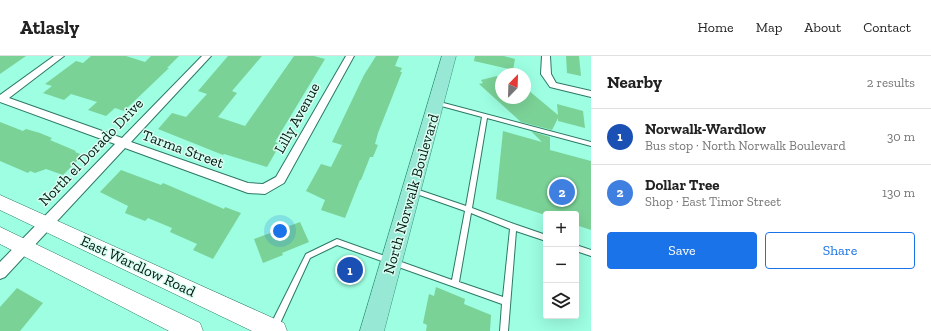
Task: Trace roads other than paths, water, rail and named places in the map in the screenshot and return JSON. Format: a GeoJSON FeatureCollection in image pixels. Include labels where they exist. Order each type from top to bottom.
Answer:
{"type":"FeatureCollection","features":[{"type":"Feature","properties":{"kind":"main road","name":"North Norwalk Boulevard"},"geometry":{"type":"LineString","coordinates":[[372,331],[449,56]]}},
{"type":"Feature","properties":{"kind":"main road","name":"East Wardlow Road"},"geometry":{"type":"LineString","coordinates":[[0,202],[274,330]]}},
{"type":"Feature","properties":{"kind":"main road"},"geometry":{"type":"LineString","coordinates":[[0,235],[192,331]]}},
{"type":"Feature","properties":{"kind":"street"},"geometry":{"type":"LineString","coordinates":[[1,99],[60,56]]}},
{"type":"Feature","properties":{"kind":"street","name":"North el Dorado Drive"},"geometry":{"type":"LineString","coordinates":[[0,272],[207,56]]}},
{"type":"Feature","properties":{"kind":"street","name":"Lilly Avenue"},"geometry":{"type":"LineString","coordinates":[[265,189],[280,180],[350,56]]}},
{"type":"Feature","properties":{"kind":"street"},"geometry":{"type":"LineString","coordinates":[[546,56],[546,74],[553,85],[591,94]]}},
{"type":"Feature","properties":{"kind":"street","name":"Tarma Street"},"geometry":{"type":"LineString","coordinates":[[1,99],[122,144],[248,188],[265,189]]}},
{"type":"Feature","properties":{"kind":"lane"},"geometry":{"type":"LineString","coordinates":[[436,103],[591,144]]}},
{"type":"Feature","properties":{"kind":"lane"},"geometry":{"type":"LineString","coordinates":[[455,284],[485,116]]}},
{"type":"Feature","properties":{"kind":"lane"},"geometry":{"type":"LineString","coordinates":[[412,190],[543,237]]}},
{"type":"Feature","properties":{"kind":"lane"},"geometry":{"type":"LineString","coordinates":[[504,331],[513,227]]}},
{"type":"Feature","properties":{"kind":"lane"},"geometry":{"type":"LineString","coordinates":[[274,330],[308,256],[337,242],[506,302]]}},
{"type":"Feature","properties":{"kind":"lane"},"geometry":{"type":"LineString","coordinates":[[579,249],[591,253]]}},
{"type":"Feature","properties":{"kind":"place","name":"Dollar Tree"},"geometry":{"type":"Point","coordinates":[562,192]}},
{"type":"Feature","properties":{"kind":"place","name":"Norwalk-Wardlow"},"geometry":{"type":"Point","coordinates":[350,270]}}]}
